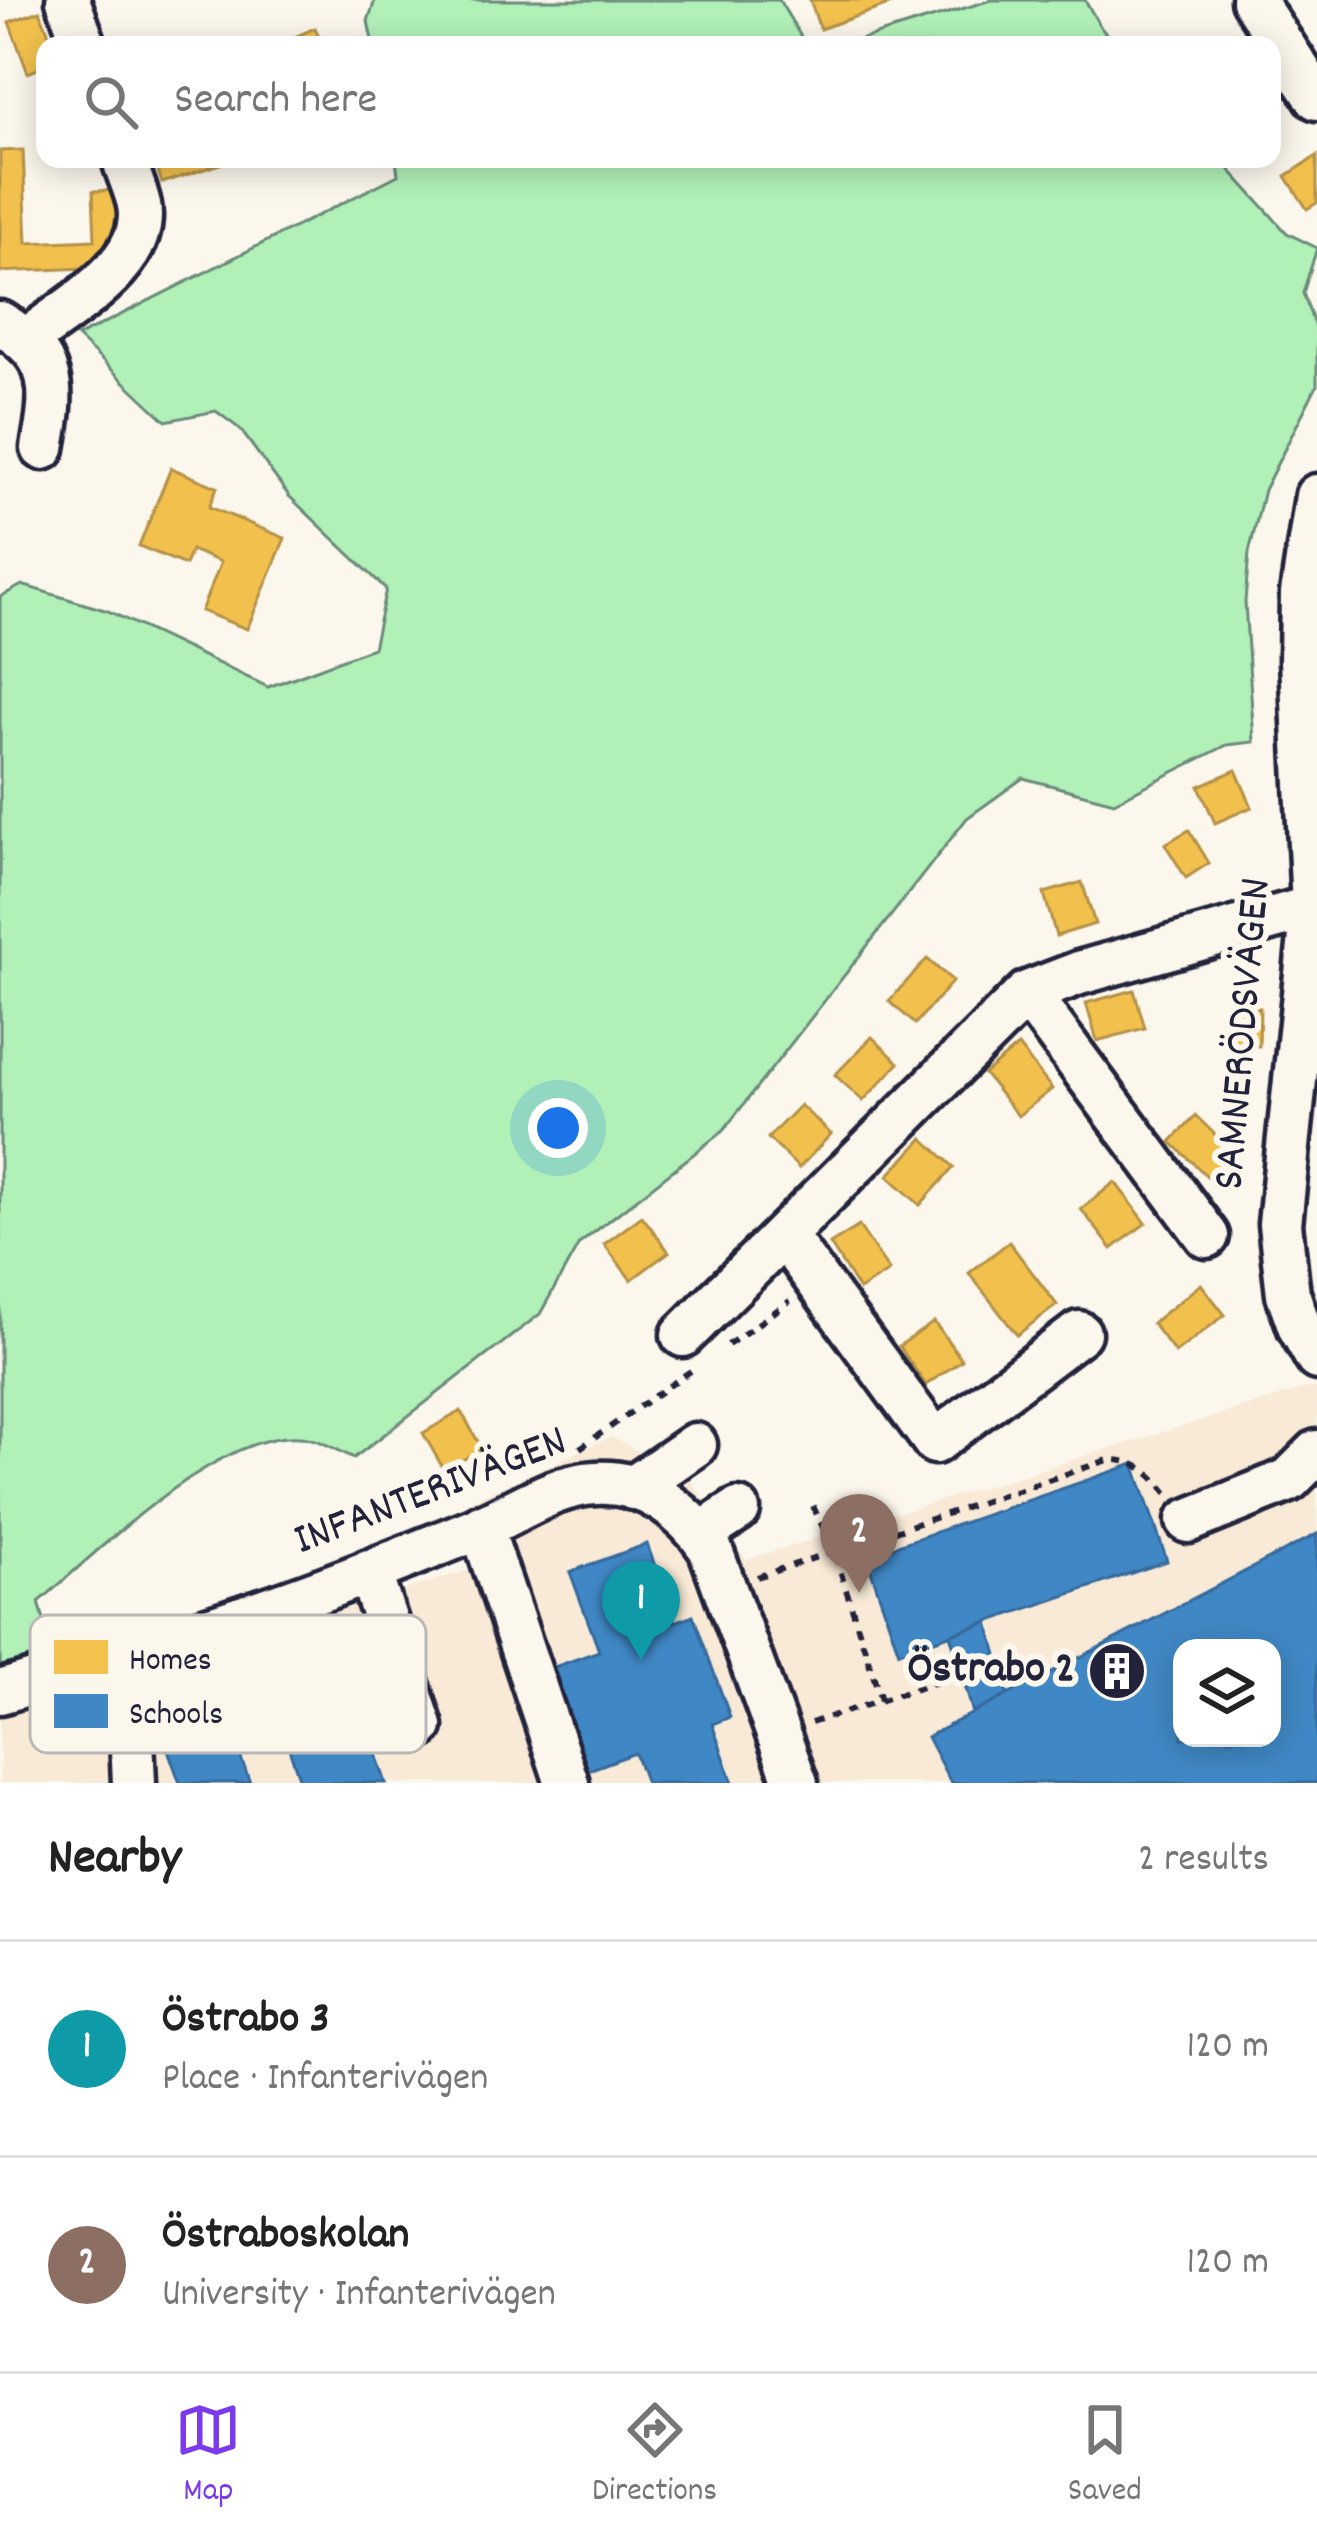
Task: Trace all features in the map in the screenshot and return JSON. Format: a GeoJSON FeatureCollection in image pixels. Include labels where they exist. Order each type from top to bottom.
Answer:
{"type":"FeatureCollection","features":[{"type":"Feature","properties":{"kind":"street"},"geometry":{"type":"LineString","coordinates":[[68,0],[81,36]]}},
{"type":"Feature","properties":{"kind":"street"},"geometry":{"type":"LineString","coordinates":[[1253,0],[1277,36]]}},
{"type":"Feature","properties":{"kind":"street"},"geometry":{"type":"LineString","coordinates":[[1281,43],[1317,98]]}},
{"type":"Feature","properties":{"kind":"street"},"geometry":{"type":"LineString","coordinates":[[43,448],[53,395],[41,358],[14,332],[106,277],[134,247],[140,209],[127,168]]}},
{"type":"Feature","properties":{"kind":"street","name":"SAMNERÖDSVÄGEN"},"geometry":{"type":"LineString","coordinates":[[1317,496],[1302,719],[1313,907],[1299,1222],[1281,1259],[1300,1328],[1317,1358]]}},
{"type":"Feature","properties":{"kind":"street"},"geometry":{"type":"LineString","coordinates":[[703,1348],[784,1235],[1027,993],[1102,966],[1313,907]]}},
{"type":"Feature","properties":{"kind":"street"},"geometry":{"type":"LineString","coordinates":[[1027,993],[1207,1236]]}},
{"type":"Feature","properties":{"kind":"street"},"geometry":{"type":"LineString","coordinates":[[784,1235],[935,1442],[1079,1333]]}},
{"type":"Feature","properties":{"kind":"street"},"geometry":{"type":"LineString","coordinates":[[633,1488],[695,1445]]}},
{"type":"Feature","properties":{"kind":"street"},"geometry":{"type":"LineString","coordinates":[[1188,1521],[1289,1480],[1317,1452]]}},
{"type":"Feature","properties":{"kind":"street","name":"INFANTERIVÄGEN"},"geometry":{"type":"LineString","coordinates":[[238,1615],[369,1571],[535,1499],[576,1486],[616,1483],[633,1488],[664,1501],[701,1534],[727,1587],[796,1783]]}},
{"type":"Feature","properties":{"kind":"street"},"geometry":{"type":"LineString","coordinates":[[701,1534],[738,1510]]}},
{"type":"Feature","properties":{"kind":"street"},"geometry":{"type":"LineString","coordinates":[[481,1526],[567,1783]]}},
{"type":"Feature","properties":{"kind":"street"},"geometry":{"type":"LineString","coordinates":[[369,1571],[384,1615]]}},
{"type":"Feature","properties":{"kind":"street","name":"INFANTERIVÄGEN"},"geometry":{"type":"LineString","coordinates":[[0,1692],[30,1683]]}},
{"type":"Feature","properties":{"kind":"street"},"geometry":{"type":"LineString","coordinates":[[133,1753],[134,1783]]}},
{"type":"Feature","properties":{"kind":"path"},"geometry":{"type":"LineString","coordinates":[[569,1456],[703,1348],[818,1281]]}},
{"type":"Feature","properties":{"kind":"path"},"geometry":{"type":"LineString","coordinates":[[743,1582],[1108,1460],[1130,1461],[1144,1469],[1188,1521]]}},
{"type":"Feature","properties":{"kind":"path"},"geometry":{"type":"LineString","coordinates":[[813,1507],[833,1551],[881,1700]]}},
{"type":"Feature","properties":{"kind":"path"},"geometry":{"type":"LineString","coordinates":[[792,1729],[962,1674]]}},
{"type":"Feature","properties":{"kind":"shaded area"},"geometry":{"type":"Polygon","coordinates":[[[1317,1388],[1317,1783],[0,1783],[0,1716],[30,1707],[30,1753],[426,1753],[426,1615],[324,1615],[472,1569],[468,1502],[611,1437],[688,1477],[746,1560],[1317,1388]]]}},
{"type":"Feature","properties":{"kind":"green space"},"geometry":{"type":"Polygon","coordinates":[[[375,0],[779,0],[801,36],[371,36],[368,21],[375,0]]]}},
{"type":"Feature","properties":{"kind":"green space"},"geometry":{"type":"Polygon","coordinates":[[[991,0],[1085,0],[1109,36],[873,36],[991,0]]]}},
{"type":"Feature","properties":{"kind":"green space"},"geometry":{"type":"Polygon","coordinates":[[[397,168],[1228,168],[1287,233],[1317,248],[1303,293],[1317,333],[1317,385],[1264,490],[1249,553],[1245,602],[1254,742],[1227,745],[1114,802],[1023,778],[967,818],[723,1131],[579,1244],[540,1314],[354,1458],[312,1439],[279,1438],[205,1468],[130,1523],[39,1602],[43,1615],[30,1615],[30,1659],[0,1666],[0,597],[22,585],[108,611],[268,687],[373,648],[386,589],[289,496],[240,429],[216,411],[166,421],[77,337],[398,175],[397,168]]]}},
{"type":"Feature","properties":{"kind":"building: Homes"},"geometry":{"type":"Polygon","coordinates":[[[810,0],[903,0],[820,29],[810,0]]]}},
{"type":"Feature","properties":{"kind":"building: Homes"},"geometry":{"type":"Polygon","coordinates":[[[40,11],[50,36],[36,36],[36,70],[28,73],[9,22],[40,11]]]}},
{"type":"Feature","properties":{"kind":"building: Homes"},"geometry":{"type":"Polygon","coordinates":[[[23,150],[27,243],[95,240],[93,191],[126,190],[128,244],[107,267],[0,272],[0,151],[23,150]]]}},
{"type":"Feature","properties":{"kind":"building: Homes"},"geometry":{"type":"Polygon","coordinates":[[[1317,156],[1317,203],[1307,209],[1286,176],[1317,156]]]}},
{"type":"Feature","properties":{"kind":"building: Homes"},"geometry":{"type":"Polygon","coordinates":[[[157,168],[208,168],[162,183],[157,168]]]}},
{"type":"Feature","properties":{"kind":"building: Homes"},"geometry":{"type":"Polygon","coordinates":[[[171,468],[217,487],[209,507],[285,538],[247,629],[201,611],[221,562],[191,550],[185,565],[139,546],[171,468]]]}},
{"type":"Feature","properties":{"kind":"building: Homes"},"geometry":{"type":"Polygon","coordinates":[[[1236,770],[1252,807],[1215,823],[1199,786],[1236,770]]]}},
{"type":"Feature","properties":{"kind":"building: Homes"},"geometry":{"type":"Polygon","coordinates":[[[1189,830],[1209,863],[1186,878],[1165,844],[1189,830]]]}},
{"type":"Feature","properties":{"kind":"building: Homes"},"geometry":{"type":"Polygon","coordinates":[[[1082,882],[1095,924],[1056,936],[1044,893],[1082,882]]]}},
{"type":"Feature","properties":{"kind":"building: Homes"},"geometry":{"type":"Polygon","coordinates":[[[927,959],[953,981],[915,1024],[889,1001],[927,959]]]}},
{"type":"Feature","properties":{"kind":"building: Homes"},"geometry":{"type":"Polygon","coordinates":[[[1134,990],[1145,1028],[1097,1041],[1086,1003],[1134,990]]]}},
{"type":"Feature","properties":{"kind":"building: Homes"},"geometry":{"type":"Polygon","coordinates":[[[1225,1006],[1260,1008],[1259,1046],[1224,1044],[1225,1006]]]}},
{"type":"Feature","properties":{"kind":"building: Homes"},"geometry":{"type":"Polygon","coordinates":[[[872,1037],[899,1063],[863,1101],[835,1075],[872,1037]]]}},
{"type":"Feature","properties":{"kind":"building: Homes"},"geometry":{"type":"Polygon","coordinates":[[[1018,1046],[1052,1089],[1018,1116],[984,1074],[1018,1046]]]}},
{"type":"Feature","properties":{"kind":"building: Homes"},"geometry":{"type":"Polygon","coordinates":[[[800,1105],[831,1134],[799,1168],[768,1138],[800,1105]]]}},
{"type":"Feature","properties":{"kind":"building: Homes"},"geometry":{"type":"Polygon","coordinates":[[[1196,1116],[1235,1154],[1210,1179],[1171,1142],[1196,1116]]]}},
{"type":"Feature","properties":{"kind":"building: Homes"},"geometry":{"type":"Polygon","coordinates":[[[923,1138],[954,1167],[920,1205],[888,1176],[923,1138]]]}},
{"type":"Feature","properties":{"kind":"building: Homes"},"geometry":{"type":"Polygon","coordinates":[[[1115,1182],[1146,1223],[1112,1249],[1081,1209],[1115,1182]]]}},
{"type":"Feature","properties":{"kind":"building: Homes"},"geometry":{"type":"Polygon","coordinates":[[[642,1216],[669,1252],[631,1280],[604,1244],[642,1216]]]}},
{"type":"Feature","properties":{"kind":"building: Homes"},"geometry":{"type":"Polygon","coordinates":[[[859,1226],[889,1271],[859,1290],[830,1244],[859,1226]]]}},
{"type":"Feature","properties":{"kind":"building: Homes"},"geometry":{"type":"Polygon","coordinates":[[[1009,1242],[1057,1305],[1017,1335],[969,1273],[1009,1242]]]}},
{"type":"Feature","properties":{"kind":"building: Homes"},"geometry":{"type":"Polygon","coordinates":[[[1201,1284],[1225,1315],[1175,1353],[1152,1323],[1201,1284]]]}},
{"type":"Feature","properties":{"kind":"building: Homes"},"geometry":{"type":"Polygon","coordinates":[[[934,1322],[962,1360],[926,1385],[899,1346],[934,1322]]]}},
{"type":"Feature","properties":{"kind":"building: Homes"},"geometry":{"type":"Polygon","coordinates":[[[461,1411],[482,1449],[444,1470],[423,1433],[461,1411]]]}},
{"type":"Feature","properties":{"kind":"building: Schools"},"geometry":{"type":"Polygon","coordinates":[[[1134,1464],[1167,1561],[899,1652],[866,1556],[1134,1464]]]}},
{"type":"Feature","properties":{"kind":"building: Schools","name":"Östrabo 2"},"geometry":{"type":"Polygon","coordinates":[[[1317,1534],[1317,1783],[951,1783],[927,1737],[1317,1534]]]}},
{"type":"Feature","properties":{"kind":"building: Schools"},"geometry":{"type":"Polygon","coordinates":[[[647,1544],[675,1622],[693,1615],[730,1717],[712,1724],[733,1783],[646,1783],[635,1753],[583,1772],[546,1670],[599,1651],[570,1572],[647,1544]]]}},
{"type":"Feature","properties":{"kind":"building: Schools"},"geometry":{"type":"Polygon","coordinates":[[[988,1622],[1008,1695],[973,1713],[950,1634],[988,1622]]]}},
{"type":"Feature","properties":{"kind":"building: Schools"},"geometry":{"type":"Polygon","coordinates":[[[169,1753],[239,1753],[250,1783],[180,1783],[169,1753]]]}},
{"type":"Feature","properties":{"kind":"building: Schools"},"geometry":{"type":"Polygon","coordinates":[[[291,1753],[376,1753],[386,1783],[301,1783],[291,1753]]]}},
{"type":"Feature","properties":{"kind":"place","name":"Östraboskolan"},"geometry":{"type":"Point","coordinates":[859,1593]}},
{"type":"Feature","properties":{"kind":"place","name":"Östrabo 3"},"geometry":{"type":"Point","coordinates":[641,1660]}},
{"type":"Feature","properties":{"kind":"place","name":"Östrabo 2"},"geometry":{"type":"Point","coordinates":[1117,1671]}}]}
